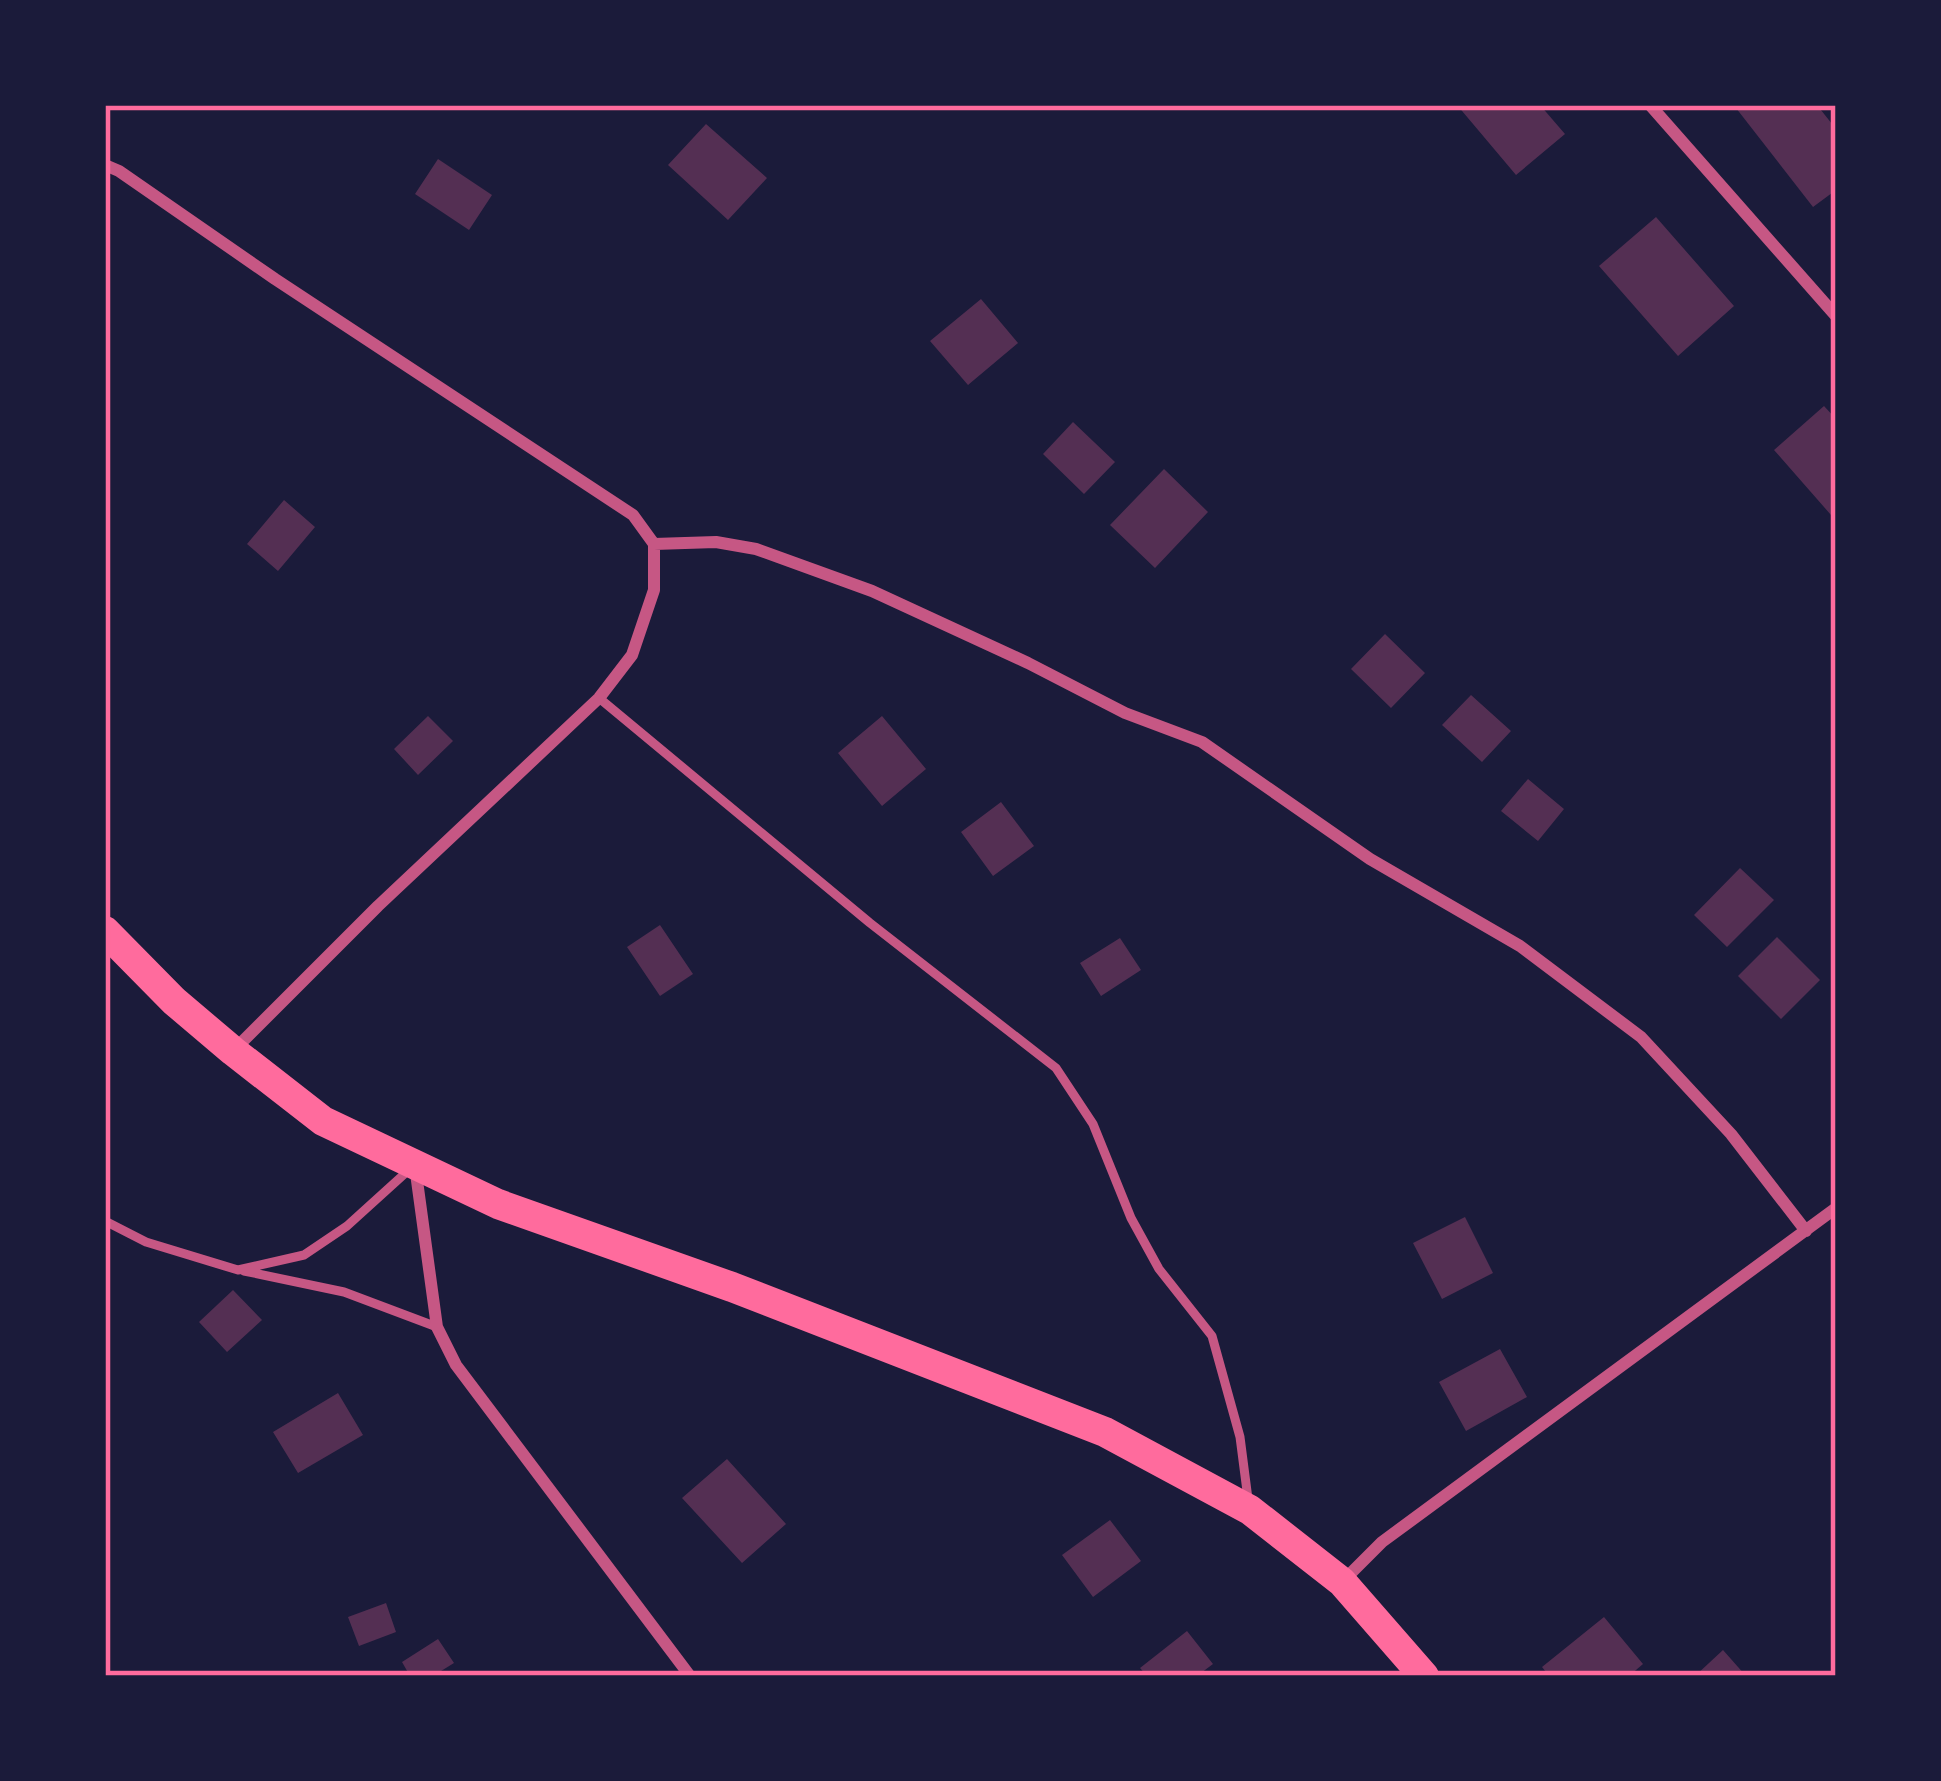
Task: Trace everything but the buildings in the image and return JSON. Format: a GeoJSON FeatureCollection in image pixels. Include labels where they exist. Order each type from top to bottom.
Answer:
{"type":"FeatureCollection","features":[{"type":"Feature","properties":{"kind":"main road"},"geometry":{"type":"LineString","coordinates":[[105,931],[174,1000],[323,1121],[498,1204],[732,1286],[1105,1432],[1250,1510],[1342,1582],[1424,1676]]}},
{"type":"Feature","properties":{"kind":"street"},"geometry":{"type":"LineString","coordinates":[[1650,105],[1836,316]]}},
{"type":"Feature","properties":{"kind":"street"},"geometry":{"type":"LineString","coordinates":[[105,165],[633,515],[654,544],[654,590],[632,656],[599,698],[378,906],[233,1051]]}},
{"type":"Feature","properties":{"kind":"street"},"geometry":{"type":"LineString","coordinates":[[654,544],[716,542],[795,563],[872,591],[1125,713],[1202,742],[1370,859],[1520,946],[1641,1037],[1731,1134],[1806,1232]]}},
{"type":"Feature","properties":{"kind":"street"},"geometry":{"type":"LineString","coordinates":[[415,1165],[437,1328],[456,1365],[690,1676]]}},
{"type":"Feature","properties":{"kind":"street"},"geometry":{"type":"LineString","coordinates":[[1342,1582],[1382,1542],[1836,1208]]}},
{"type":"Feature","properties":{"kind":"lane"},"geometry":{"type":"LineString","coordinates":[[599,698],[1056,1068],[1093,1124],[1131,1218],[1159,1269],[1213,1336],[1240,1437],[1250,1510]]}},
{"type":"Feature","properties":{"kind":"lane"},"geometry":{"type":"LineString","coordinates":[[238,1270],[304,1255],[347,1226],[415,1165]]}},
{"type":"Feature","properties":{"kind":"lane"},"geometry":{"type":"LineString","coordinates":[[105,1221],[146,1242],[238,1270],[344,1292],[437,1328]]}}]}
